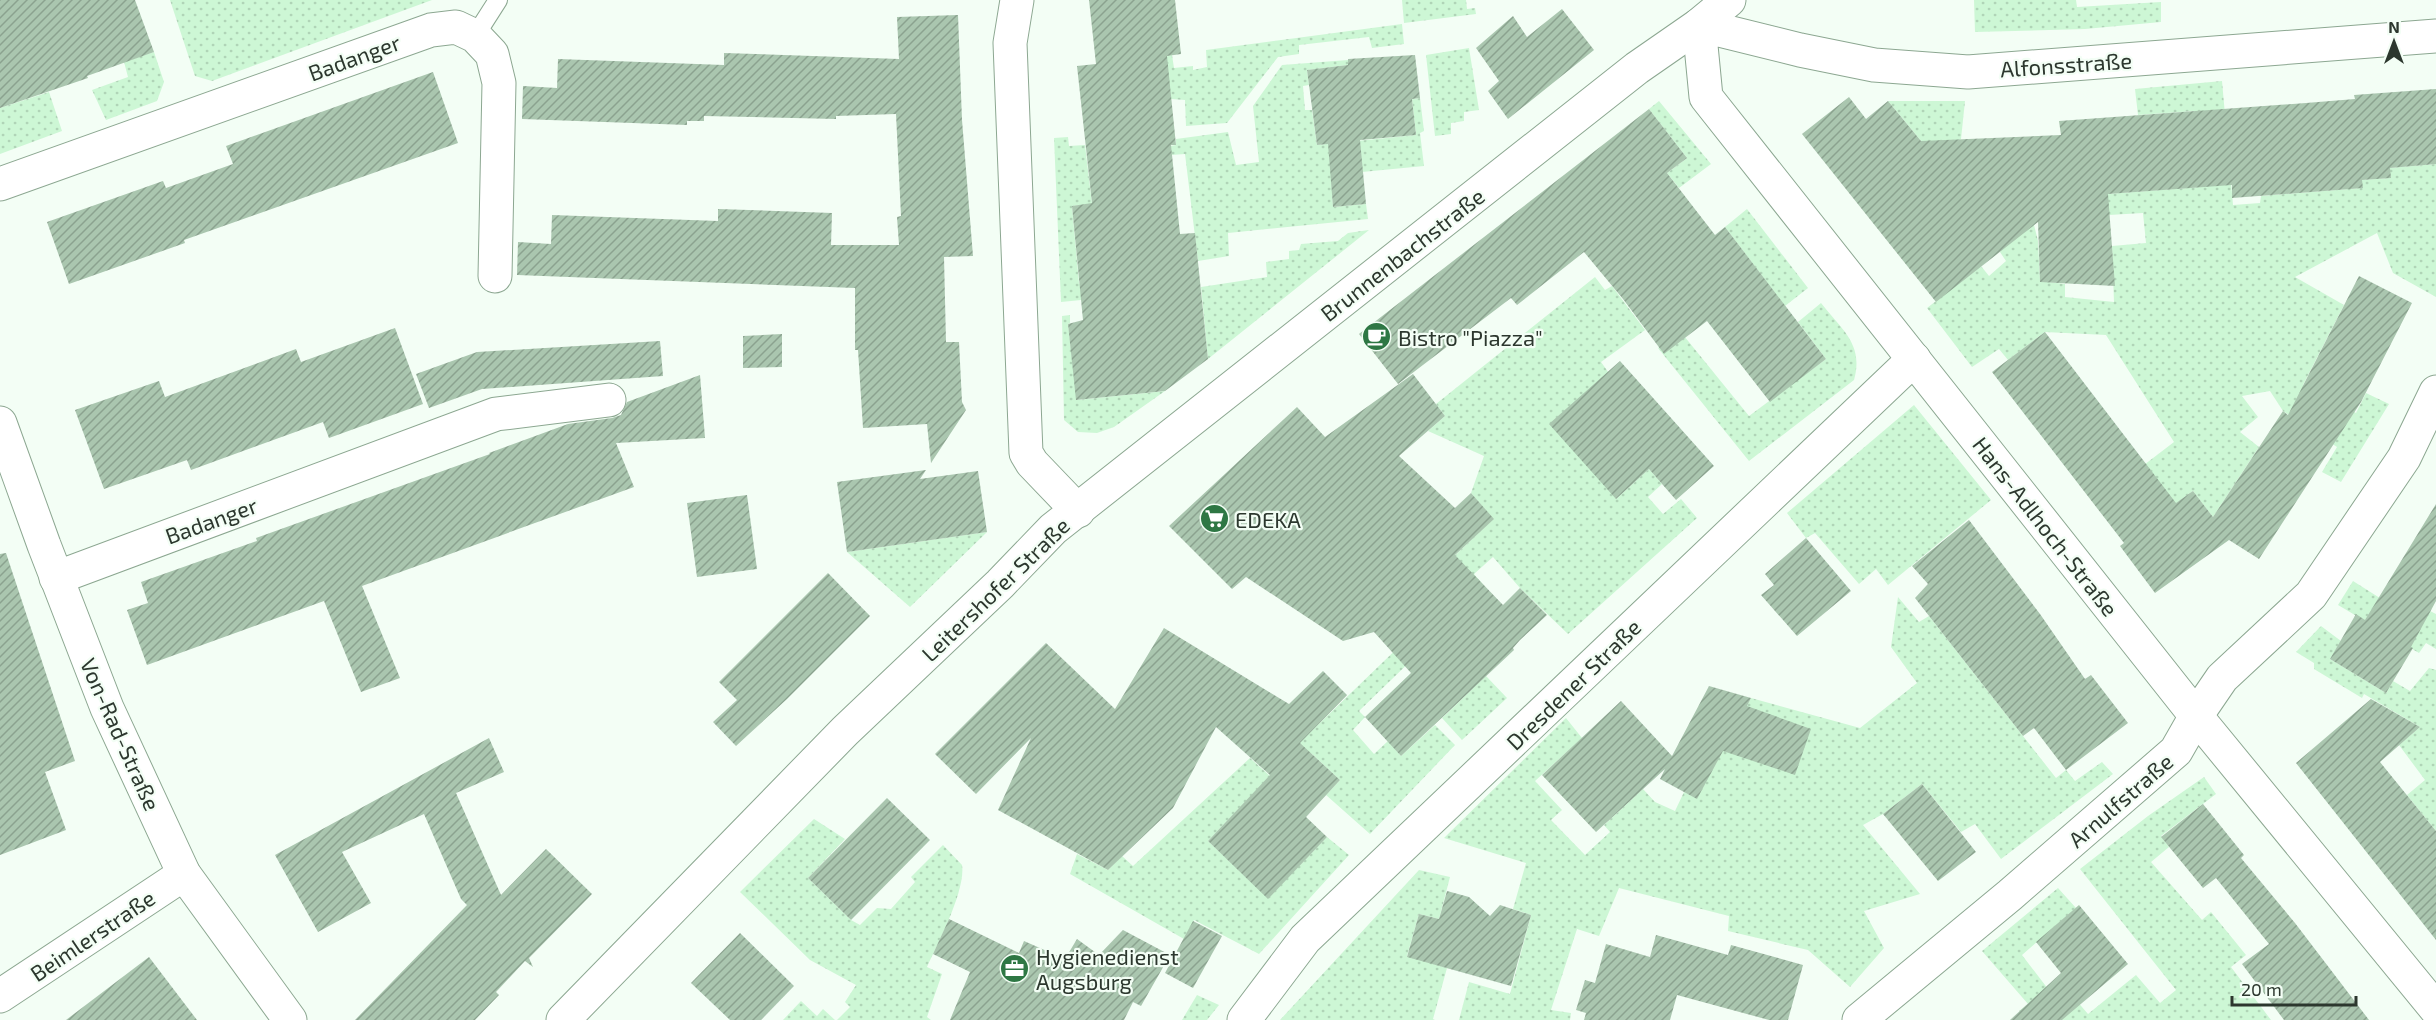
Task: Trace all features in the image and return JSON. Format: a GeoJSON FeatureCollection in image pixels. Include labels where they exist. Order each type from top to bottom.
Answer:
{"type":"FeatureCollection","features":[{"type":"Feature","properties":{"kind":"street","name":"Leitershofer Straße"},"geometry":{"type":"LineString","coordinates":[[563,1020],[846,731],[976,608],[1053,529],[1078,511],[1032,463],[1026,453],[1010,43],[1017,0]]}},
{"type":"Feature","properties":{"kind":"street","name":"Brunnenbachstraße"},"geometry":{"type":"LineString","coordinates":[[1078,511],[1637,68],[1699,25],[1729,0]]}},
{"type":"Feature","properties":{"kind":"street","name":"Alfonsstraße"},"geometry":{"type":"LineString","coordinates":[[1699,25],[1874,66],[1968,72],[2436,36]]}},
{"type":"Feature","properties":{"kind":"street","name":"Hans-Adlhoch-Straße"},"geometry":{"type":"LineString","coordinates":[[1699,25],[1706,97],[2196,716],[2436,1009]]}},
{"type":"Feature","properties":{"kind":"street","name":"Badanger"},"geometry":{"type":"LineString","coordinates":[[0,184],[431,30],[456,27],[475,36]]}},
{"type":"Feature","properties":{"kind":"street"},"geometry":{"type":"LineString","coordinates":[[475,36],[492,54],[499,83],[495,276]]}},
{"type":"Feature","properties":{"kind":"street","name":"Dresdener Straße"},"geometry":{"type":"LineString","coordinates":[[1244,1020],[1305,939],[1914,359]]}},
{"type":"Feature","properties":{"kind":"street","name":"Arnulfstraße"},"geometry":{"type":"LineString","coordinates":[[1859,1020],[2010,895],[2176,751],[2222,678],[2311,595],[2404,458],[2436,392]]}},
{"type":"Feature","properties":{"kind":"street","name":"Badanger"},"geometry":{"type":"LineString","coordinates":[[56,578],[496,414],[609,400]]}},
{"type":"Feature","properties":{"kind":"street","name":"Von-Rad-Straße"},"geometry":{"type":"LineString","coordinates":[[0,423],[56,578],[107,708],[184,874],[290,1020]]}},
{"type":"Feature","properties":{"kind":"street","name":"Beimlerstraße"},"geometry":{"type":"LineString","coordinates":[[0,996],[184,874]]}},
{"type":"Feature","properties":{"kind":"lane"},"geometry":{"type":"LineString","coordinates":[[475,36],[498,0]]}},
{"type":"Feature","properties":{"kind":"green space"},"geometry":{"type":"Polygon","coordinates":[[[170,0],[432,0],[212,81],[195,76],[170,0]]]}},
{"type":"Feature","properties":{"kind":"green space"},"geometry":{"type":"Polygon","coordinates":[[[1402,0],[1466,0],[1467,9],[1475,8],[1476,14],[1404,23],[1402,0]]]}},
{"type":"Feature","properties":{"kind":"green space"},"geometry":{"type":"Polygon","coordinates":[[[1974,0],[2076,0],[2077,7],[2161,2],[2161,22],[2085,29],[1975,32],[1974,0]]]}},
{"type":"Feature","properties":{"kind":"green space"},"geometry":{"type":"Polygon","coordinates":[[[1402,24],[1404,44],[1372,48],[1369,37],[1299,45],[1299,54],[1278,57],[1227,123],[1186,126],[1185,100],[1171,99],[1160,57],[1172,55],[1174,68],[1193,66],[1193,70],[1207,67],[1206,50],[1402,24]]]}},
{"type":"Feature","properties":{"kind":"green space"},"geometry":{"type":"Polygon","coordinates":[[[1469,48],[1479,110],[1464,112],[1464,121],[1451,123],[1451,134],[1435,136],[1426,55],[1469,48]]]}},
{"type":"Feature","properties":{"kind":"green space"},"geometry":{"type":"Polygon","coordinates":[[[154,52],[164,82],[157,101],[106,120],[92,90],[128,77],[124,62],[154,52]]]}},
{"type":"Feature","properties":{"kind":"green space"},"geometry":{"type":"Polygon","coordinates":[[[1348,60],[1348,65],[1307,70],[1309,85],[1303,86],[1305,110],[1312,110],[1317,145],[1416,135],[1412,99],[1420,98],[1424,131],[1420,133],[1424,166],[1331,175],[1333,207],[1366,204],[1368,219],[1228,233],[1229,256],[1198,261],[1185,154],[1171,155],[1170,146],[1176,145],[1176,139],[1228,132],[1236,165],[1259,162],[1253,106],[1282,65],[1348,60]]]}},
{"type":"Feature","properties":{"kind":"green space"},"geometry":{"type":"Polygon","coordinates":[[[2222,81],[2233,205],[2260,203],[2261,196],[2362,188],[2362,180],[2390,178],[2390,168],[2436,164],[2436,297],[2393,273],[2377,233],[2295,277],[2344,305],[2303,385],[2356,413],[2366,393],[2389,404],[2341,482],[2322,472],[2337,447],[2283,411],[2270,391],[2242,396],[2258,417],[2240,432],[2259,447],[2213,517],[2193,491],[2167,510],[2123,481],[2174,442],[2106,335],[2045,332],[2008,360],[1999,349],[1972,367],[1927,308],[1981,266],[1989,276],[2006,261],[2000,252],[2030,209],[2038,241],[2040,281],[2065,284],[2065,297],[2114,302],[2112,246],[2146,243],[2143,213],[2109,215],[2094,195],[2201,187],[2195,111],[2138,115],[2135,89],[2222,81]]]}},
{"type":"Feature","properties":{"kind":"green space"},"geometry":{"type":"Polygon","coordinates":[[[49,92],[62,131],[0,154],[0,108],[49,92]]]}},
{"type":"Feature","properties":{"kind":"green space"},"geometry":{"type":"Polygon","coordinates":[[[1659,101],[1711,164],[1679,188],[1667,173],[1687,158],[1649,109],[1659,101]]]}},
{"type":"Feature","properties":{"kind":"green space"},"geometry":{"type":"Polygon","coordinates":[[[1888,101],[1965,101],[1961,139],[1931,153],[1888,101]]]}},
{"type":"Feature","properties":{"kind":"green space"},"geometry":{"type":"Polygon","coordinates":[[[1068,137],[1069,146],[1085,145],[1092,204],[1072,206],[1079,283],[1091,299],[1061,302],[1054,138],[1068,137]]]}},
{"type":"Feature","properties":{"kind":"green space"},"geometry":{"type":"Polygon","coordinates":[[[1747,209],[1808,288],[1785,306],[1725,227],[1747,209]]]}},
{"type":"Feature","properties":{"kind":"green space"},"geometry":{"type":"Polygon","coordinates":[[[1369,230],[1208,359],[1201,287],[1267,277],[1266,262],[1289,259],[1289,251],[1299,250],[1301,244],[1338,241],[1348,233],[1369,230]]]}},
{"type":"Feature","properties":{"kind":"green space"},"geometry":{"type":"Polygon","coordinates":[[[1595,277],[1605,290],[1612,286],[1645,330],[1601,362],[1619,387],[1616,499],[1649,469],[1662,484],[1648,497],[1663,514],[1681,499],[1697,518],[1568,634],[1520,588],[1493,557],[1474,574],[1486,588],[1359,711],[1365,717],[1353,730],[1374,754],[1388,741],[1401,756],[1435,725],[1455,745],[1370,834],[1326,795],[1340,780],[1312,754],[1297,745],[1439,608],[1420,589],[1493,519],[1471,493],[1484,456],[1428,431],[1445,416],[1436,404],[1595,277]]]}},
{"type":"Feature","properties":{"kind":"green space"},"geometry":{"type":"Polygon","coordinates":[[[1821,303],[1849,338],[1853,347],[1856,357],[1854,380],[1749,461],[1658,348],[1680,331],[1749,416],[1826,359],[1798,322],[1821,303]]]}},
{"type":"Feature","properties":{"kind":"green space"},"geometry":{"type":"Polygon","coordinates":[[[1070,315],[1068,324],[1077,400],[1165,391],[1114,427],[1097,433],[1078,432],[1064,420],[1062,316],[1070,315]]]}},
{"type":"Feature","properties":{"kind":"green space"},"geometry":{"type":"Polygon","coordinates":[[[1914,405],[1991,500],[1888,585],[1876,569],[1859,584],[1815,533],[1806,538],[1787,513],[1914,405]]]}},
{"type":"Feature","properties":{"kind":"green space"},"geometry":{"type":"Polygon","coordinates":[[[987,532],[910,607],[847,552],[987,532]]]}},
{"type":"Feature","properties":{"kind":"green space"},"geometry":{"type":"Polygon","coordinates":[[[2353,581],[2421,624],[2430,611],[2436,614],[2436,649],[2426,643],[2419,653],[2338,605],[2353,581]]]}},
{"type":"Feature","properties":{"kind":"green space"},"geometry":{"type":"Polygon","coordinates":[[[1898,597],[1919,622],[1929,616],[2056,778],[2066,770],[2075,781],[2102,762],[2113,774],[2001,859],[1975,824],[1961,832],[1922,784],[1883,814],[1863,825],[1920,894],[1864,911],[1884,948],[1850,987],[1808,950],[1728,931],[1729,916],[1619,888],[1599,936],[1577,929],[1551,1010],[1571,1013],[1570,1020],[1459,1020],[1469,982],[1510,994],[1531,915],[1513,909],[1526,863],[1444,838],[1566,718],[1582,738],[1535,781],[1562,810],[1551,820],[1585,855],[1610,832],[1604,825],[1643,789],[1655,802],[1675,811],[1684,792],[1697,798],[1751,698],[1860,728],[1917,683],[1891,647],[1898,597]]]}},
{"type":"Feature","properties":{"kind":"green space"},"geometry":{"type":"Polygon","coordinates":[[[2321,626],[2341,641],[2330,659],[2386,693],[2393,681],[2410,691],[2429,668],[2436,670],[2436,831],[2407,795],[2425,780],[2399,745],[2420,727],[2364,694],[2362,698],[2314,669],[2314,663],[2296,652],[2321,626]]]}},
{"type":"Feature","properties":{"kind":"green space"},"geometry":{"type":"Polygon","coordinates":[[[1486,676],[1507,698],[1462,740],[1442,718],[1486,676]]]}},
{"type":"Feature","properties":{"kind":"green space"},"geometry":{"type":"Polygon","coordinates":[[[1250,758],[1270,776],[1208,841],[1268,898],[1327,837],[1349,855],[1259,954],[1194,920],[1184,939],[1070,874],[1077,854],[1108,870],[1122,856],[1133,866],[1250,758]]]}},
{"type":"Feature","properties":{"kind":"green space"},"geometry":{"type":"Polygon","coordinates":[[[2204,777],[2216,794],[2161,836],[2169,847],[2151,862],[2202,920],[2211,912],[2246,955],[2231,967],[2271,1020],[2030,1020],[2019,1011],[2028,1004],[1982,951],[2058,888],[2076,908],[2022,955],[2058,1002],[2070,993],[2088,1014],[2136,975],[2160,1003],[2176,990],[2080,869],[2148,816],[2204,777]]]}},
{"type":"Feature","properties":{"kind":"green space"},"geometry":{"type":"Polygon","coordinates":[[[814,819],[845,839],[808,878],[851,920],[860,925],[877,908],[891,909],[915,882],[911,877],[943,845],[962,865],[956,902],[927,967],[942,974],[927,1017],[931,1020],[837,1020],[850,1007],[845,1002],[856,985],[810,960],[740,892],[814,819]]]}},
{"type":"Feature","properties":{"kind":"green space"},"geometry":{"type":"Polygon","coordinates":[[[1419,870],[1450,877],[1439,919],[1419,914],[1407,956],[1447,968],[1433,1019],[1435,1020],[1280,1020],[1419,870]]]}},
{"type":"Feature","properties":{"kind":"green space"},"geometry":{"type":"Polygon","coordinates":[[[1197,995],[1219,1005],[1207,1020],[1182,1020],[1197,995]]]}},
{"type":"Feature","properties":{"kind":"green space"},"geometry":{"type":"Polygon","coordinates":[[[801,1001],[817,1016],[823,1009],[835,1020],[783,1020],[801,1001]]]}},
{"type":"Feature","properties":{"kind":"building"},"geometry":{"type":"Polygon","coordinates":[[[0,0],[135,0],[154,52],[87,76],[88,78],[0,108],[0,0]]]}},
{"type":"Feature","properties":{"kind":"building"},"geometry":{"type":"Polygon","coordinates":[[[1089,0],[1175,0],[1181,54],[1167,56],[1176,145],[1171,145],[1180,234],[1195,233],[1208,359],[1165,391],[1076,400],[1068,324],[1083,320],[1072,206],[1092,203],[1077,66],[1096,64],[1089,0]]]}},
{"type":"Feature","properties":{"kind":"building"},"geometry":{"type":"Polygon","coordinates":[[[1562,9],[1594,50],[1508,119],[1488,91],[1499,81],[1476,48],[1513,16],[1527,37],[1562,9]]]}},
{"type":"Feature","properties":{"kind":"building"},"geometry":{"type":"Polygon","coordinates":[[[958,15],[962,120],[973,256],[944,257],[946,342],[959,342],[962,402],[966,410],[931,463],[927,424],[863,428],[858,350],[855,350],[855,288],[517,275],[518,242],[551,244],[552,215],[718,221],[718,209],[832,213],[831,245],[899,245],[897,217],[901,216],[896,114],[836,116],[836,119],[704,116],[704,121],[687,121],[687,125],[522,119],[523,86],[557,88],[558,59],[724,65],[724,53],[899,59],[897,17],[958,15]]]}},
{"type":"Feature","properties":{"kind":"building"},"geometry":{"type":"Polygon","coordinates":[[[1415,55],[1420,98],[1412,99],[1416,135],[1360,140],[1366,204],[1333,207],[1328,144],[1317,145],[1307,70],[1348,65],[1348,59],[1415,55]]]}},
{"type":"Feature","properties":{"kind":"building"},"geometry":{"type":"Polygon","coordinates":[[[433,72],[458,143],[184,240],[185,243],[69,284],[47,222],[163,181],[166,188],[233,164],[226,146],[433,72]]]}},
{"type":"Feature","properties":{"kind":"building"},"geometry":{"type":"Polygon","coordinates":[[[2436,89],[2436,164],[2390,168],[2391,178],[2362,180],[2363,188],[2232,198],[2232,185],[2108,194],[2115,286],[2040,282],[2038,222],[1936,302],[1802,134],[1849,97],[1866,119],[1888,101],[1921,141],[2061,135],[2059,121],[2355,99],[2354,95],[2436,89]]]}},
{"type":"Feature","properties":{"kind":"building"},"geometry":{"type":"Polygon","coordinates":[[[1649,109],[1687,158],[1667,173],[1715,235],[1725,227],[1826,359],[1770,402],[1707,321],[1664,354],[1584,252],[1517,305],[1511,298],[1398,384],[1359,334],[1649,109]]]}},
{"type":"Feature","properties":{"kind":"building"},"geometry":{"type":"Polygon","coordinates":[[[2359,276],[2412,303],[2361,402],[2259,559],[2229,540],[2155,593],[2120,546],[2124,543],[1992,372],[2045,332],[2176,503],[2193,491],[2213,517],[2283,411],[2288,415],[2359,276]]]}},
{"type":"Feature","properties":{"kind":"building"},"geometry":{"type":"Polygon","coordinates":[[[395,328],[423,404],[329,438],[323,422],[191,470],[187,460],[104,489],[75,410],[159,381],[165,397],[296,349],[301,362],[395,328]]]}},
{"type":"Feature","properties":{"kind":"building"},"geometry":{"type":"Polygon","coordinates":[[[782,334],[782,367],[743,368],[743,336],[782,334]]]}},
{"type":"Feature","properties":{"kind":"building"},"geometry":{"type":"Polygon","coordinates":[[[660,341],[663,376],[482,389],[429,408],[416,374],[477,352],[660,341]]]}},
{"type":"Feature","properties":{"kind":"building"},"geometry":{"type":"Polygon","coordinates":[[[1620,361],[1714,466],[1676,500],[1649,469],[1616,499],[1549,424],[1620,361]]]}},
{"type":"Feature","properties":{"kind":"building"},"geometry":{"type":"Polygon","coordinates":[[[1413,374],[1445,416],[1399,456],[1455,508],[1471,493],[1494,519],[1455,555],[1503,605],[1520,588],[1547,615],[1520,640],[1513,648],[1514,650],[1401,756],[1365,717],[1411,673],[1374,632],[1343,641],[1246,577],[1232,589],[1169,526],[1297,407],[1325,437],[1413,374]]]}},
{"type":"Feature","properties":{"kind":"building"},"geometry":{"type":"Polygon","coordinates":[[[700,375],[705,438],[616,443],[634,487],[362,586],[400,678],[361,692],[324,601],[147,665],[127,610],[148,603],[141,582],[257,541],[256,538],[568,424],[621,415],[627,402],[700,375]]]}},
{"type":"Feature","properties":{"kind":"building"},"geometry":{"type":"Polygon","coordinates":[[[926,470],[920,479],[978,471],[987,532],[847,552],[837,482],[926,470]]]}},
{"type":"Feature","properties":{"kind":"building"},"geometry":{"type":"Polygon","coordinates":[[[747,495],[757,569],[697,577],[687,503],[747,495]]]}},
{"type":"Feature","properties":{"kind":"building"},"geometry":{"type":"Polygon","coordinates":[[[2436,504],[2436,601],[2411,647],[2413,648],[2386,693],[2330,659],[2356,614],[2365,620],[2436,504]]]}},
{"type":"Feature","properties":{"kind":"building"},"geometry":{"type":"Polygon","coordinates":[[[1969,520],[2040,614],[2085,679],[2091,675],[2128,723],[2066,770],[2034,728],[2023,736],[1915,598],[1928,584],[1912,566],[1969,520]]]}},
{"type":"Feature","properties":{"kind":"building"},"geometry":{"type":"Polygon","coordinates":[[[1806,538],[1851,591],[1797,636],[1761,595],[1774,585],[1765,574],[1806,538]]]}},
{"type":"Feature","properties":{"kind":"building"},"geometry":{"type":"Polygon","coordinates":[[[6,553],[75,761],[45,772],[66,830],[0,855],[0,554],[6,553]]]}},
{"type":"Feature","properties":{"kind":"building"},"geometry":{"type":"Polygon","coordinates":[[[828,573],[870,616],[736,746],[713,722],[737,700],[719,682],[828,573]]]}},
{"type":"Feature","properties":{"kind":"building"},"geometry":{"type":"Polygon","coordinates":[[[1164,628],[1289,704],[1323,671],[1347,695],[1300,743],[1340,780],[1306,817],[1327,837],[1268,899],[1208,841],[1270,775],[1216,727],[1173,808],[1108,870],[998,810],[1031,738],[976,794],[935,754],[1046,643],[1115,709],[1164,628]]]}},
{"type":"Feature","properties":{"kind":"building"},"geometry":{"type":"Polygon","coordinates":[[[1709,686],[1751,698],[1747,706],[1811,729],[1795,775],[1723,751],[1697,799],[1660,779],[1665,769],[1596,832],[1542,775],[1621,701],[1672,756],[1709,686]]]}},
{"type":"Feature","properties":{"kind":"building"},"geometry":{"type":"Polygon","coordinates":[[[2371,699],[2420,727],[2380,762],[2436,831],[2436,940],[2296,763],[2371,699]]]}},
{"type":"Feature","properties":{"kind":"building"},"geometry":{"type":"Polygon","coordinates":[[[489,738],[504,772],[456,793],[501,895],[546,849],[592,894],[529,958],[533,967],[525,961],[496,992],[499,995],[475,1020],[355,1020],[467,905],[461,899],[424,814],[342,852],[371,903],[318,932],[275,855],[489,738]]]}},
{"type":"Feature","properties":{"kind":"building"},"geometry":{"type":"Polygon","coordinates":[[[1922,784],[1976,852],[1938,881],[1883,814],[1922,784]]]}},
{"type":"Feature","properties":{"kind":"building"},"geometry":{"type":"Polygon","coordinates":[[[887,798],[930,840],[851,920],[808,878],[887,798]]]}},
{"type":"Feature","properties":{"kind":"building"},"geometry":{"type":"Polygon","coordinates":[[[2203,804],[2244,855],[2241,858],[2295,923],[2369,1020],[2284,1020],[2242,964],[2269,944],[2216,878],[2203,888],[2161,837],[2203,804]]]}},
{"type":"Feature","properties":{"kind":"building"},"geometry":{"type":"Polygon","coordinates":[[[1447,891],[1469,897],[1490,916],[1500,905],[1531,915],[1511,986],[1407,957],[1419,914],[1439,919],[1447,891]]]}},
{"type":"Feature","properties":{"kind":"building"},"geometry":{"type":"Polygon","coordinates":[[[2079,905],[2128,964],[2062,1020],[2010,1020],[2061,973],[2036,942],[2079,905]]]}},
{"type":"Feature","properties":{"kind":"building"},"geometry":{"type":"Polygon","coordinates":[[[949,919],[1019,953],[1024,941],[1065,959],[1077,939],[1099,955],[1123,930],[1170,955],[1141,1006],[1133,1002],[1124,1020],[950,1020],[970,972],[933,954],[949,919]]]}},
{"type":"Feature","properties":{"kind":"building"},"geometry":{"type":"Polygon","coordinates":[[[1193,921],[1222,936],[1193,988],[1165,973],[1193,921]]]}},
{"type":"Feature","properties":{"kind":"building"},"geometry":{"type":"Polygon","coordinates":[[[740,933],[794,986],[761,1020],[730,1020],[691,983],[740,933]]]}},
{"type":"Feature","properties":{"kind":"building"},"geometry":{"type":"Polygon","coordinates":[[[1656,935],[1728,955],[1731,945],[1803,965],[1788,1020],[1769,1020],[1677,995],[1670,1020],[1584,1020],[1586,1013],[1576,1010],[1585,980],[1595,983],[1606,944],[1650,957],[1656,935]]]}},
{"type":"Feature","properties":{"kind":"building"},"geometry":{"type":"Polygon","coordinates":[[[149,957],[197,1020],[66,1020],[149,957]]]}},
{"type":"Feature","properties":{"kind":"place","name":"Bistro \"Piazza\""},"geometry":{"type":"Point","coordinates":[1377,337]}},
{"type":"Feature","properties":{"kind":"place","name":"EDEKA"},"geometry":{"type":"Point","coordinates":[1214,519]}},
{"type":"Feature","properties":{"kind":"place","name":"Hygienedienst Augsburg"},"geometry":{"type":"Point","coordinates":[1015,969]}}]}
